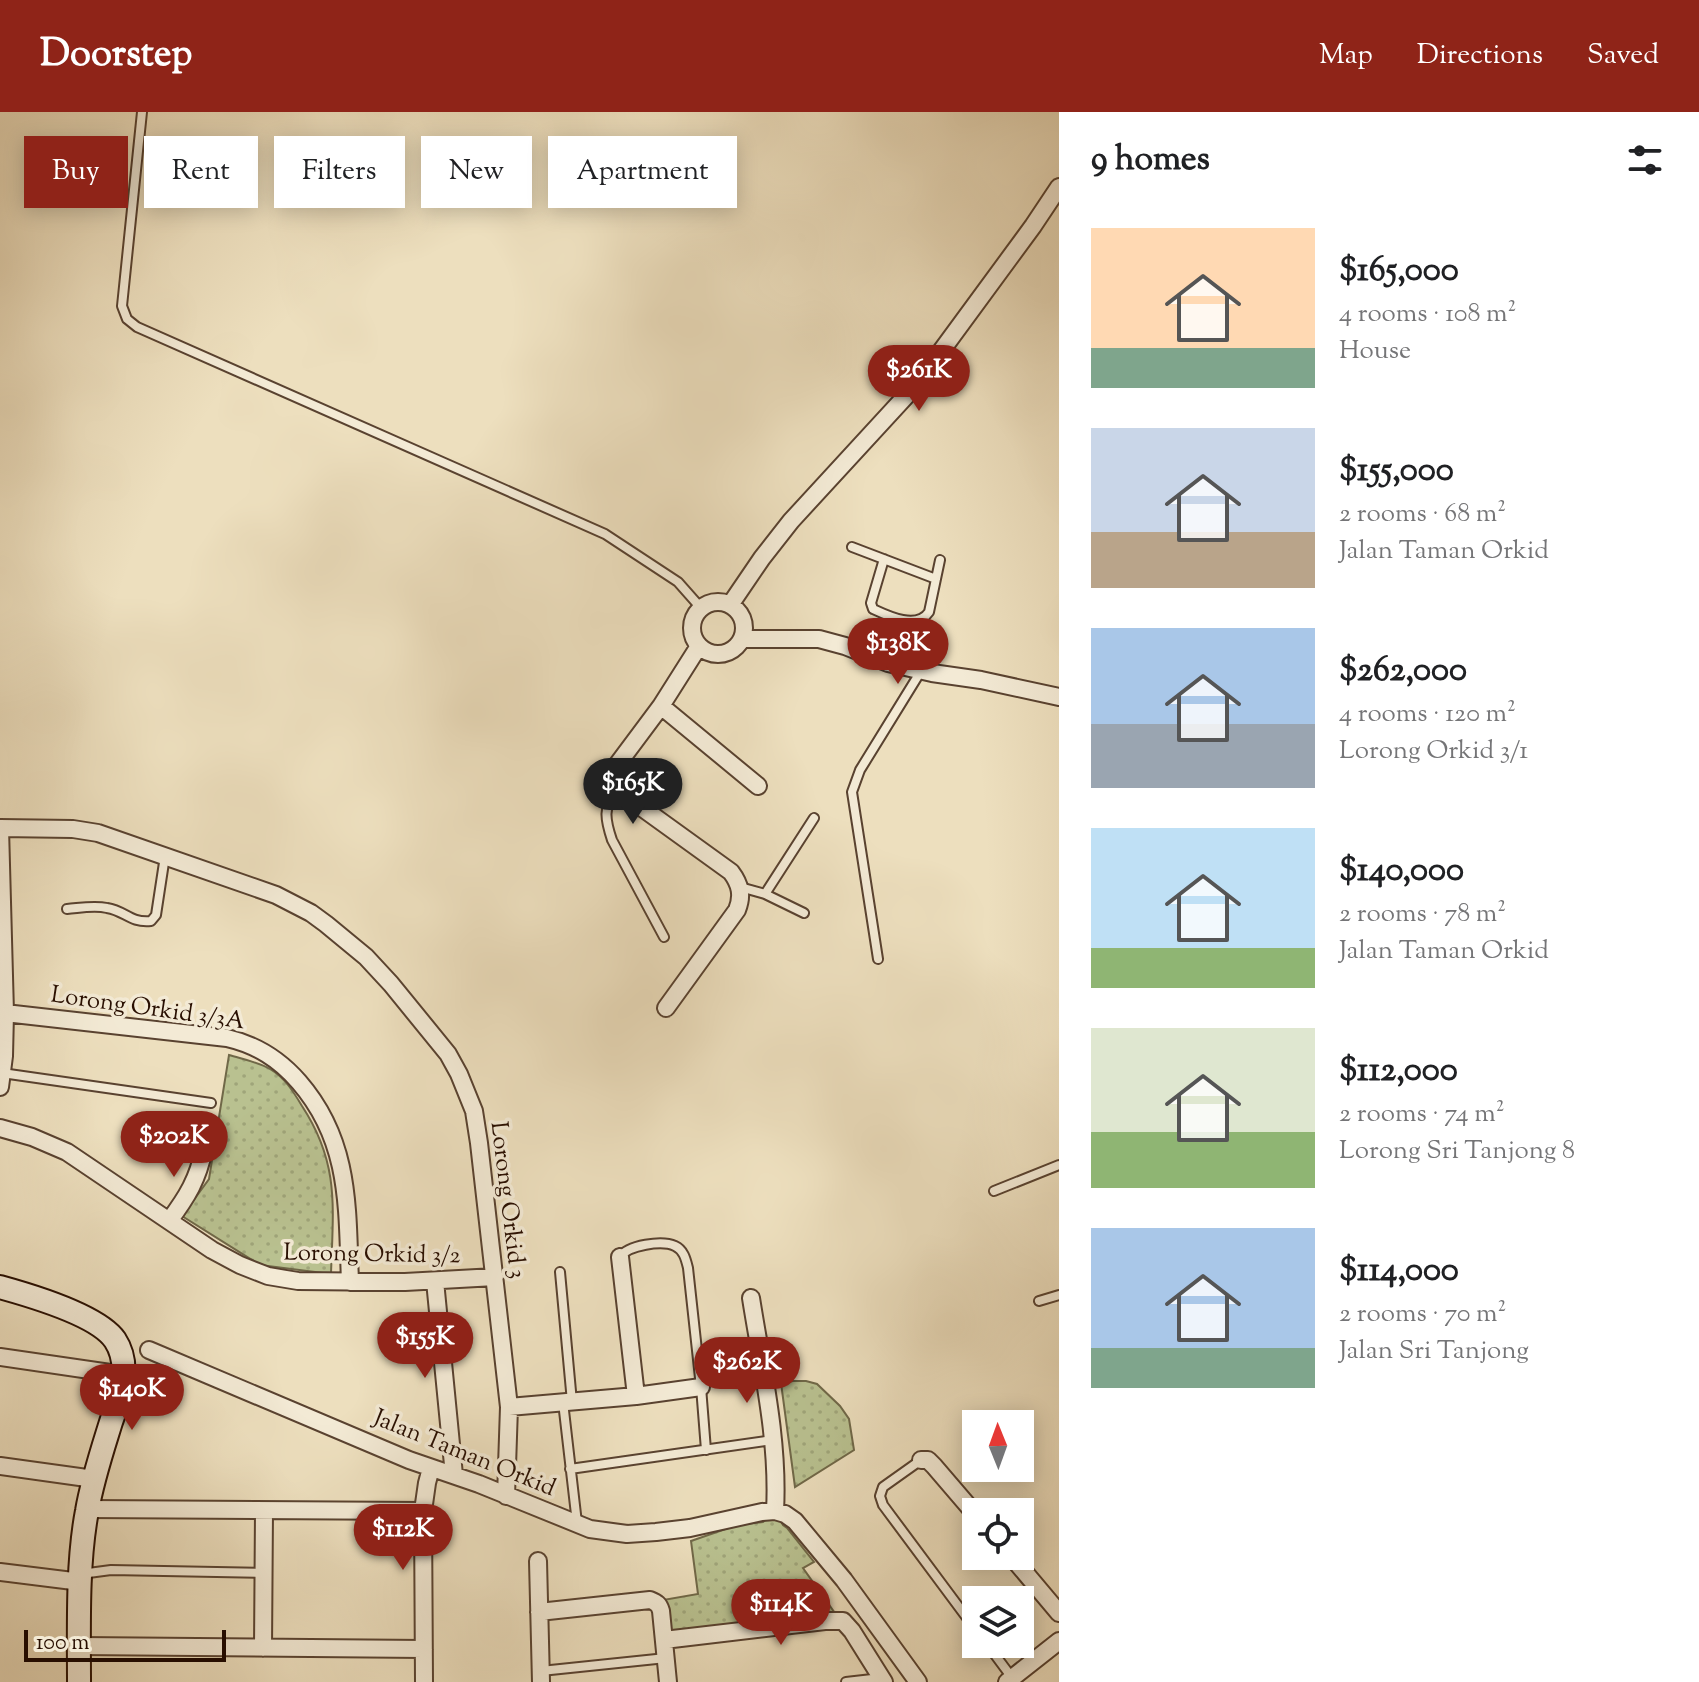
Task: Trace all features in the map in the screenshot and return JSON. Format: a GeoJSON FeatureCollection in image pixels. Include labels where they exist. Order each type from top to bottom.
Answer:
{"type":"FeatureCollection","features":[{"type":"Feature","properties":{"kind":"main road"},"geometry":{"type":"LineString","coordinates":[[0,1287],[86,1318],[106,1330],[123,1356],[121,1393],[87,1509],[81,1578],[79,1682]]}},
{"type":"Feature","properties":{"kind":"street"},"geometry":{"type":"LineString","coordinates":[[730,605],[791,521],[917,384],[1059,187]]}},
{"type":"Feature","properties":{"kind":"street"},"geometry":{"type":"LineString","coordinates":[[716,602],[730,605],[738,611],[744,629],[737,646],[723,654],[714,654],[699,646],[692,631],[701,608],[716,602]]}},
{"type":"Feature","properties":{"kind":"street"},"geometry":{"type":"LineString","coordinates":[[742,639],[819,639],[921,671],[1059,697]]}},
{"type":"Feature","properties":{"kind":"street"},"geometry":{"type":"LineString","coordinates":[[666,1008],[737,910],[741,901],[739,887],[731,872],[616,789],[612,782],[614,769],[661,706],[699,646]]}},
{"type":"Feature","properties":{"kind":"street"},"geometry":{"type":"LineString","coordinates":[[661,706],[758,786]]}},
{"type":"Feature","properties":{"kind":"street"},"geometry":{"type":"LineString","coordinates":[[0,828],[5,1013],[1,1080]]}},
{"type":"Feature","properties":{"kind":"street","name":"Lorong Orkid 3"},"geometry":{"type":"LineString","coordinates":[[0,828],[87,831],[112,837],[293,903],[326,924],[374,966],[448,1054],[474,1111],[477,1128],[509,1407],[506,1496]]}},
{"type":"Feature","properties":{"kind":"street","name":"Lorong Orkid 3/3A"},"geometry":{"type":"LineString","coordinates":[[5,1013],[227,1038],[255,1046],[275,1058],[313,1098],[334,1139],[345,1187],[350,1282]]}},
{"type":"Feature","properties":{"kind":"street","name":"Lorong Orkid 3/2"},"geometry":{"type":"LineString","coordinates":[[0,1128],[41,1140],[67,1152],[212,1250],[255,1271],[298,1281],[435,1281],[495,1277]]}},
{"type":"Feature","properties":{"kind":"street"},"geometry":{"type":"LineString","coordinates":[[169,1221],[193,1185],[204,1149]]}},
{"type":"Feature","properties":{"kind":"street"},"geometry":{"type":"LineString","coordinates":[[620,1257],[636,1396]]}},
{"type":"Feature","properties":{"kind":"street"},"geometry":{"type":"LineString","coordinates":[[435,1281],[454,1475]]}},
{"type":"Feature","properties":{"kind":"street"},"geometry":{"type":"LineString","coordinates":[[751,1298],[773,1440],[775,1511],[795,1521],[844,1580],[918,1682]]}},
{"type":"Feature","properties":{"kind":"street","name":"Jalan Taman Orkid"},"geometry":{"type":"LineString","coordinates":[[149,1350],[431,1468],[600,1531],[642,1534],[690,1528],[749,1513],[775,1511]]}},
{"type":"Feature","properties":{"kind":"street"},"geometry":{"type":"LineString","coordinates":[[0,1357],[124,1375]]}},
{"type":"Feature","properties":{"kind":"street"},"geometry":{"type":"LineString","coordinates":[[509,1407],[701,1387]]}},
{"type":"Feature","properties":{"kind":"street"},"geometry":{"type":"LineString","coordinates":[[921,1460],[928,1460],[962,1499]]}},
{"type":"Feature","properties":{"kind":"street"},"geometry":{"type":"LineString","coordinates":[[0,1466],[94,1479]]}},
{"type":"Feature","properties":{"kind":"street"},"geometry":{"type":"LineString","coordinates":[[424,1682],[423,1511],[431,1468]]}},
{"type":"Feature","properties":{"kind":"street"},"geometry":{"type":"LineString","coordinates":[[87,1509],[423,1511]]}},
{"type":"Feature","properties":{"kind":"street"},"geometry":{"type":"LineString","coordinates":[[263,1648],[264,1511]]}},
{"type":"Feature","properties":{"kind":"street"},"geometry":{"type":"LineString","coordinates":[[538,1561],[541,1676]]}},
{"type":"Feature","properties":{"kind":"street"},"geometry":{"type":"LineString","coordinates":[[1023,1570],[1059,1613]]}},
{"type":"Feature","properties":{"kind":"street"},"geometry":{"type":"LineString","coordinates":[[0,1572],[81,1578]]}},
{"type":"Feature","properties":{"kind":"street"},"geometry":{"type":"LineString","coordinates":[[539,1612],[650,1600],[659,1605],[668,1682]]}},
{"type":"Feature","properties":{"kind":"street"},"geometry":{"type":"LineString","coordinates":[[664,1640],[843,1621],[883,1680]]}},
{"type":"Feature","properties":{"kind":"street"},"geometry":{"type":"LineString","coordinates":[[1012,1681],[1059,1641]]}},
{"type":"Feature","properties":{"kind":"street"},"geometry":{"type":"LineString","coordinates":[[79,1646],[424,1649]]}},
{"type":"Feature","properties":{"kind":"lane"},"geometry":{"type":"LineString","coordinates":[[142,112],[122,306],[127,319],[137,327],[605,534],[678,582],[701,608]]}},
{"type":"Feature","properties":{"kind":"lane"},"geometry":{"type":"LineString","coordinates":[[852,547],[936,579]]}},
{"type":"Feature","properties":{"kind":"lane"},"geometry":{"type":"LineString","coordinates":[[884,559],[871,603],[873,609],[893,619],[918,621],[929,612],[940,560]]}},
{"type":"Feature","properties":{"kind":"lane"},"geometry":{"type":"LineString","coordinates":[[880,660],[893,619]]}},
{"type":"Feature","properties":{"kind":"lane"},"geometry":{"type":"LineString","coordinates":[[878,959],[852,792],[860,770],[921,671]]}},
{"type":"Feature","properties":{"kind":"lane"},"geometry":{"type":"LineString","coordinates":[[616,789],[608,801],[606,824],[664,937]]}},
{"type":"Feature","properties":{"kind":"lane"},"geometry":{"type":"LineString","coordinates":[[765,894],[814,818]]}},
{"type":"Feature","properties":{"kind":"lane"},"geometry":{"type":"LineString","coordinates":[[67,909],[108,908],[130,919],[151,921],[156,915],[165,856]]}},
{"type":"Feature","properties":{"kind":"lane"},"geometry":{"type":"LineString","coordinates":[[739,887],[765,894],[804,913]]}},
{"type":"Feature","properties":{"kind":"lane"},"geometry":{"type":"LineString","coordinates":[[1,1080],[211,1103]]}},
{"type":"Feature","properties":{"kind":"lane"},"geometry":{"type":"LineString","coordinates":[[994,1191],[1059,1165]]}},
{"type":"Feature","properties":{"kind":"lane"},"geometry":{"type":"LineString","coordinates":[[620,1257],[629,1248],[647,1244],[675,1246],[684,1254],[688,1268],[706,1450]]}},
{"type":"Feature","properties":{"kind":"lane"},"geometry":{"type":"LineString","coordinates":[[560,1272],[570,1469],[577,1524]]}},
{"type":"Feature","properties":{"kind":"lane"},"geometry":{"type":"LineString","coordinates":[[1039,1301],[1059,1295]]}},
{"type":"Feature","properties":{"kind":"lane"},"geometry":{"type":"LineString","coordinates":[[570,1469],[773,1440]]}},
{"type":"Feature","properties":{"kind":"lane"},"geometry":{"type":"LineString","coordinates":[[921,1460],[883,1487],[880,1496],[883,1505],[962,1611]]}},
{"type":"Feature","properties":{"kind":"lane"},"geometry":{"type":"LineString","coordinates":[[81,1578],[111,1570],[263,1573]]}},
{"type":"Feature","properties":{"kind":"lane"},"geometry":{"type":"LineString","coordinates":[[541,1676],[666,1658]]}},
{"type":"Feature","properties":{"kind":"lane"},"geometry":{"type":"LineString","coordinates":[[996,1658],[1012,1681]]}},
{"type":"Feature","properties":{"kind":"lane"},"geometry":{"type":"LineString","coordinates":[[846,1682],[883,1680]]}},
{"type":"Feature","properties":{"kind":"green space"},"geometry":{"type":"Polygon","coordinates":[[[229,1055],[260,1064],[280,1076],[314,1127],[323,1147],[332,1187],[331,1274],[260,1265],[182,1216],[209,1179],[229,1055]]]}},
{"type":"Feature","properties":{"kind":"green space"},"geometry":{"type":"Polygon","coordinates":[[[781,1383],[817,1384],[840,1406],[849,1419],[854,1450],[795,1487],[781,1383]]]}},
{"type":"Feature","properties":{"kind":"green space"},"geometry":{"type":"Polygon","coordinates":[[[775,1511],[814,1562],[803,1568],[837,1616],[668,1637],[663,1600],[698,1594],[691,1541],[737,1525],[763,1522],[775,1511]]]}}]}
